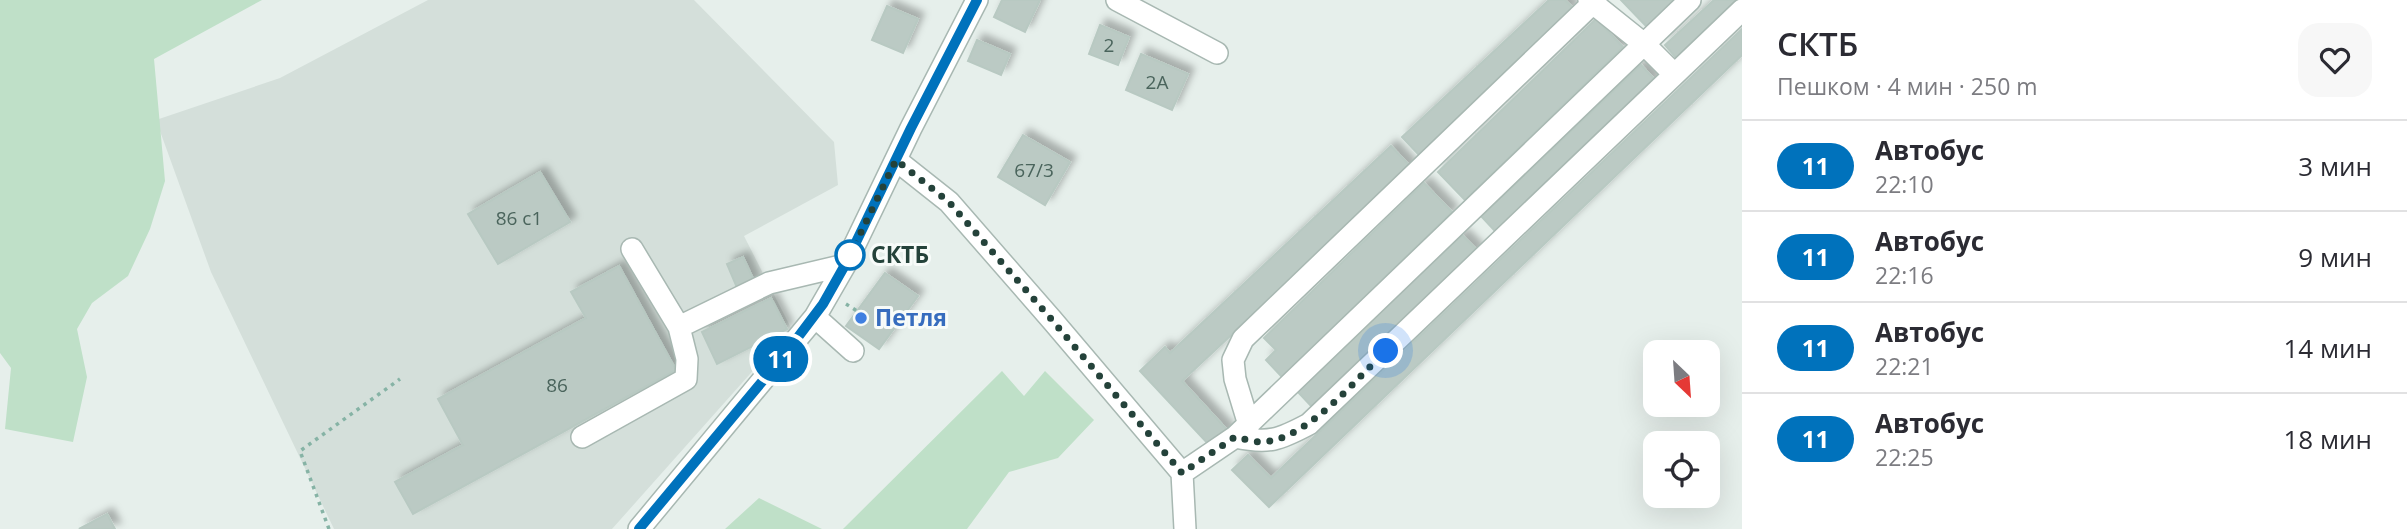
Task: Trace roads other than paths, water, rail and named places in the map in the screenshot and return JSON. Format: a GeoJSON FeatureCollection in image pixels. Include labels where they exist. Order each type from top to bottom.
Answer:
{"type":"FeatureCollection","features":[{"type":"Feature","properties":{"kind":"street"},"geometry":{"type":"LineString","coordinates":[[639,529],[815,317],[845,265],[977,0]]}},
{"type":"Feature","properties":{"kind":"street"},"geometry":{"type":"LineString","coordinates":[[1117,0],[1217,53]]}},
{"type":"Feature","properties":{"kind":"street"},"geometry":{"type":"LineString","coordinates":[[1182,473],[1242,431],[1690,0]]}},
{"type":"Feature","properties":{"kind":"street"},"geometry":{"type":"LineString","coordinates":[[1242,431],[1233,360],[1243,339],[1593,1],[1644,44],[1674,74]]}},
{"type":"Feature","properties":{"kind":"street"},"geometry":{"type":"LineString","coordinates":[[1242,431],[1261,442],[1285,437],[1309,424],[1742,10]]}},
{"type":"Feature","properties":{"kind":"street"},"geometry":{"type":"LineString","coordinates":[[896,160],[949,202],[1182,473],[1185,529]]}},
{"type":"Feature","properties":{"kind":"street"},"geometry":{"type":"LineString","coordinates":[[582,437],[686,379],[687,359],[679,327],[632,250]]}},
{"type":"Feature","properties":{"kind":"street"},"geometry":{"type":"LineString","coordinates":[[679,327],[769,284],[845,265]]}},
{"type":"Feature","properties":{"kind":"street"},"geometry":{"type":"LineString","coordinates":[[815,317],[853,351]]}},
{"type":"Feature","properties":{"kind":"place","name":"СКТБ"},"geometry":{"type":"Point","coordinates":[850,255]}},
{"type":"Feature","properties":{"kind":"place","name":"Петля"},"geometry":{"type":"Point","coordinates":[861,318]}}]}
